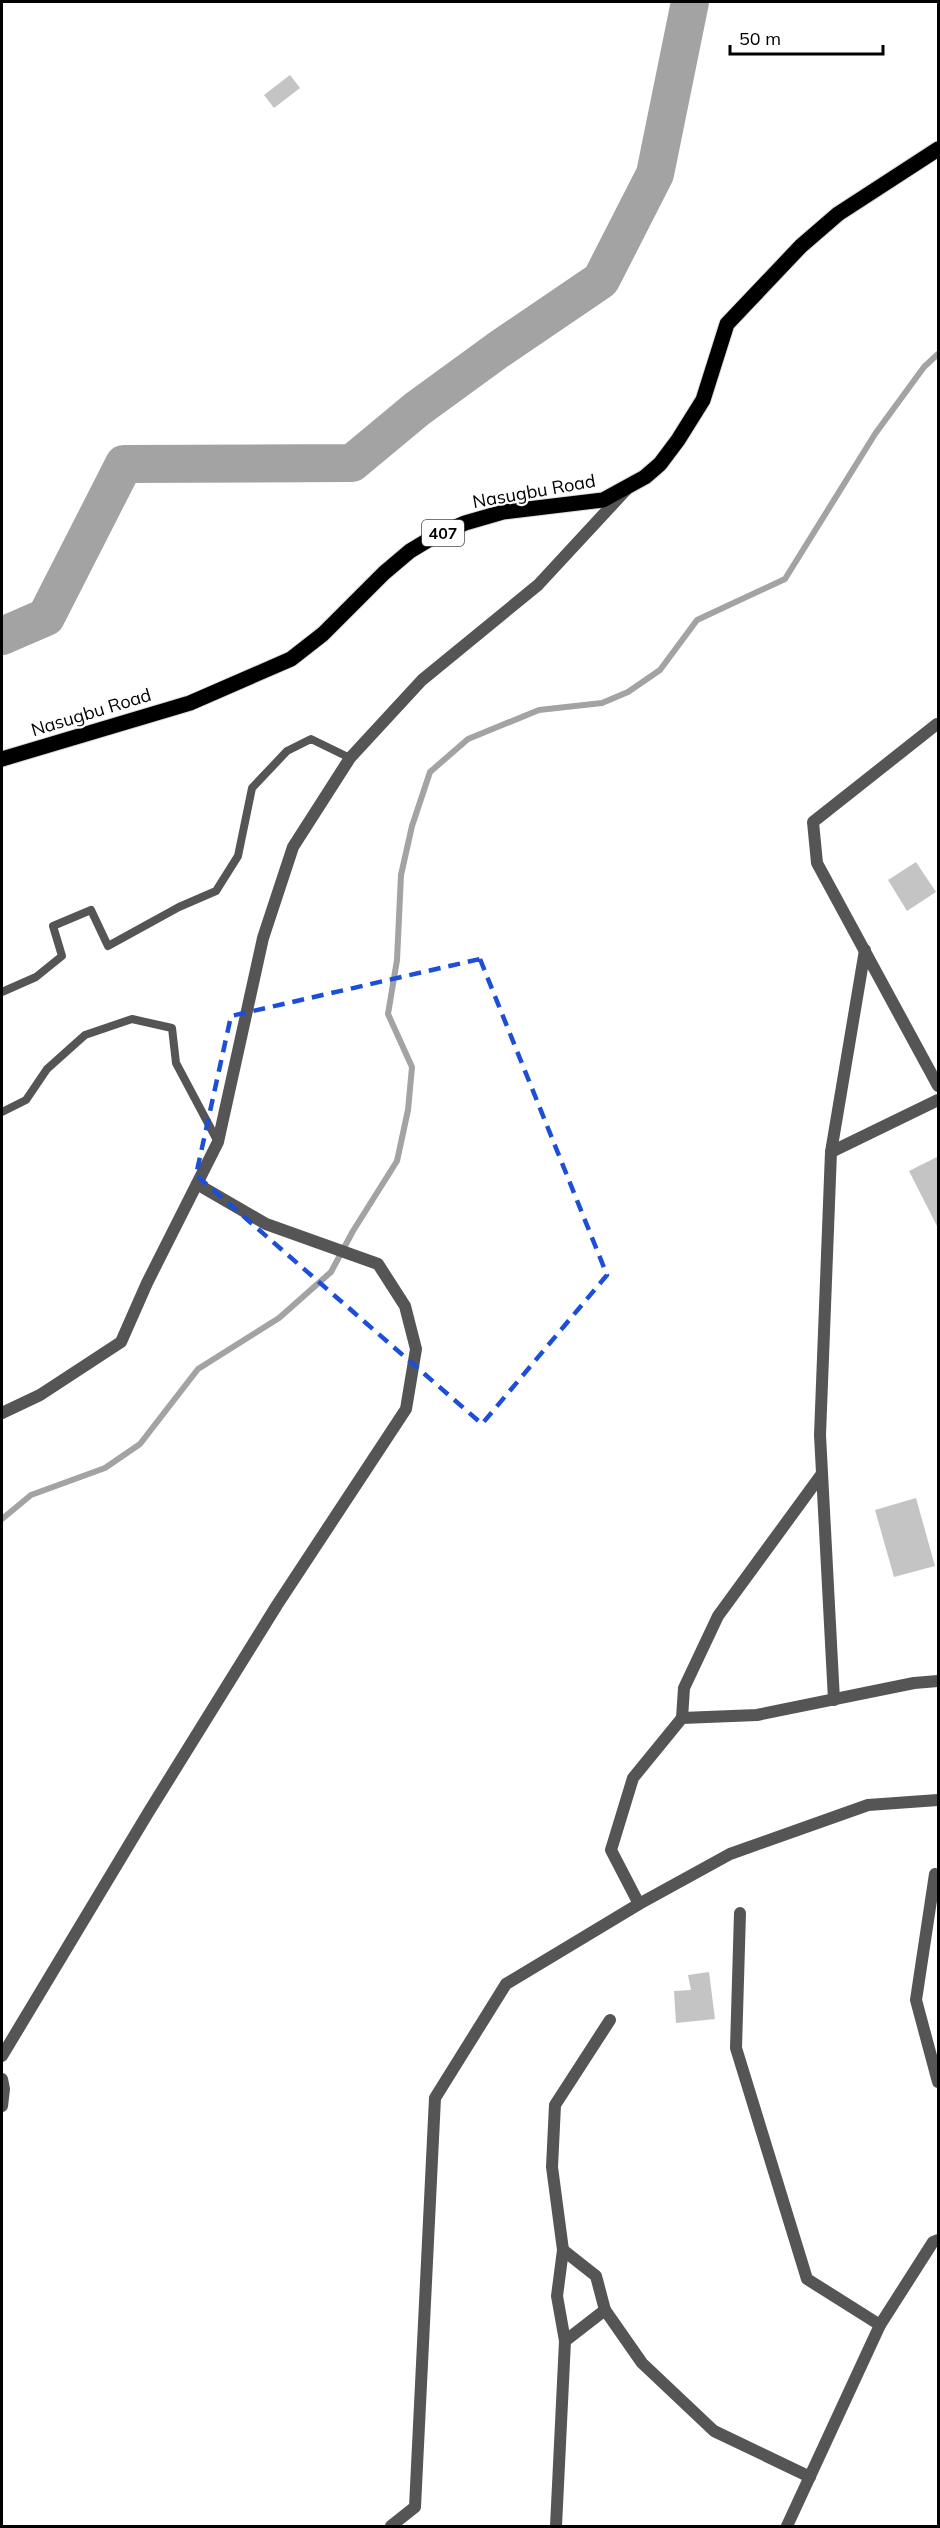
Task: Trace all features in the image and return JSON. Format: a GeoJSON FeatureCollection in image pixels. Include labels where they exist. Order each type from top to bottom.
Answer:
{"type":"FeatureCollection","features":[{"type":"Feature","properties":{"kind":"main road","name":"Nasugbu Road"},"geometry":{"type":"LineString","coordinates":[[2,759],[190,703],[291,660],[323,634],[410,551],[455,527],[503,512],[603,500],[627,489],[660,464],[703,400],[727,324],[801,246],[838,214],[939,149]]}},
{"type":"Feature","properties":{"kind":"street"},"geometry":{"type":"LineString","coordinates":[[2,1413],[40,1395],[121,1342],[218,1142],[264,938],[293,847],[350,758],[422,680],[538,585],[627,489]]}},
{"type":"Feature","properties":{"kind":"street"},"geometry":{"type":"LineString","coordinates":[[939,725],[937,724],[813,822],[817,863],[939,1086]]}},
{"type":"Feature","properties":{"kind":"street"},"geometry":{"type":"LineString","coordinates":[[834,1700],[820,1435],[831,1152],[865,950]]}},
{"type":"Feature","properties":{"kind":"street"},"geometry":{"type":"LineString","coordinates":[[831,1152],[939,1100]]}},
{"type":"Feature","properties":{"kind":"street"},"geometry":{"type":"LineString","coordinates":[[2,2056],[148,1813],[277,1605],[406,1409],[416,1349],[405,1306],[378,1264],[266,1224],[197,1184]]}},
{"type":"Feature","properties":{"kind":"street"},"geometry":{"type":"LineString","coordinates":[[639,1904],[611,1850],[633,1778],[682,1718],[684,1689],[718,1616],[821,1475]]}},
{"type":"Feature","properties":{"kind":"street"},"geometry":{"type":"LineString","coordinates":[[682,1718],[758,1715],[914,1683],[939,1681]]}},
{"type":"Feature","properties":{"kind":"street"},"geometry":{"type":"LineString","coordinates":[[391,2526],[415,2507],[435,2098],[506,1984],[639,1904],[730,1854],[868,1805],[939,1800]]}},
{"type":"Feature","properties":{"kind":"street"},"geometry":{"type":"LineString","coordinates":[[935,1874],[916,2000],[939,2082]]}},
{"type":"Feature","properties":{"kind":"street"},"geometry":{"type":"LineString","coordinates":[[740,1913],[736,2048],[807,2279],[880,2325]]}},
{"type":"Feature","properties":{"kind":"street"},"geometry":{"type":"LineString","coordinates":[[556,2526],[565,2341],[557,2296],[563,2250],[552,2167],[555,2105],[610,2020]]}},
{"type":"Feature","properties":{"kind":"street"},"geometry":{"type":"LineString","coordinates":[[2,2079],[4,2089],[2,2106]]}},
{"type":"Feature","properties":{"kind":"street"},"geometry":{"type":"LineString","coordinates":[[787,2526],[880,2325],[933,2242],[939,2240]]}},
{"type":"Feature","properties":{"kind":"street"},"geometry":{"type":"LineString","coordinates":[[563,2250],[596,2276],[605,2310],[642,2363],[714,2431],[810,2477]]}},
{"type":"Feature","properties":{"kind":"street"},"geometry":{"type":"LineString","coordinates":[[565,2341],[605,2310]]}},
{"type":"Feature","properties":{"kind":"lane"},"geometry":{"type":"LineString","coordinates":[[2,992],[36,977],[62,956],[53,926],[92,910],[108,946],[179,907],[216,891],[238,856],[252,788],[287,751],[311,739],[350,758]]}},
{"type":"Feature","properties":{"kind":"lane"},"geometry":{"type":"LineString","coordinates":[[2,1112],[26,1100],[47,1069],[85,1035],[132,1019],[172,1028],[176,1063],[218,1142]]}},
{"type":"Feature","properties":{"kind":"highlighted area"},"geometry":{"type":"Polygon","coordinates":[[[480,959],[607,1275],[482,1424],[196,1175],[231,1016],[480,959]]]}},
{"type":"Feature","properties":{"kind":"building"},"geometry":{"type":"Polygon","coordinates":[[[290,75],[300,88],[274,108],[264,95],[290,75]]]}},
{"type":"Feature","properties":{"kind":"building"},"geometry":{"type":"Polygon","coordinates":[[[916,862],[936,892],[907,911],[888,880],[916,862]]]}},
{"type":"Feature","properties":{"kind":"building"},"geometry":{"type":"Polygon","coordinates":[[[939,1156],[939,1230],[909,1171],[939,1156]]]}},
{"type":"Feature","properties":{"kind":"building"},"geometry":{"type":"Polygon","coordinates":[[[916,1498],[935,1566],[894,1577],[875,1510],[916,1498]]]}},
{"type":"Feature","properties":{"kind":"building"},"geometry":{"type":"Polygon","coordinates":[[[709,1972],[715,2019],[676,2023],[674,1991],[691,1990],[688,1975],[709,1972]]]}},
{"type":"Feature","properties":{"kind":"waterway"},"geometry":{"type":"LineString","coordinates":[[2,636],[46,617],[124,464],[352,463],[417,409],[498,350],[601,280],[655,174],[690,2]]}},
{"type":"Feature","properties":{"kind":"waterway"},"geometry":{"type":"LineString","coordinates":[[2,1519],[31,1495],[105,1468],[140,1444],[198,1369],[279,1318],[331,1272],[353,1231],[397,1161],[408,1110],[412,1067],[388,1014],[397,960],[401,875],[412,826],[430,772],[468,739],[539,710],[602,703],[628,692],[660,670],[697,620],[785,579],[875,434],[924,367],[938,354]]}}]}
